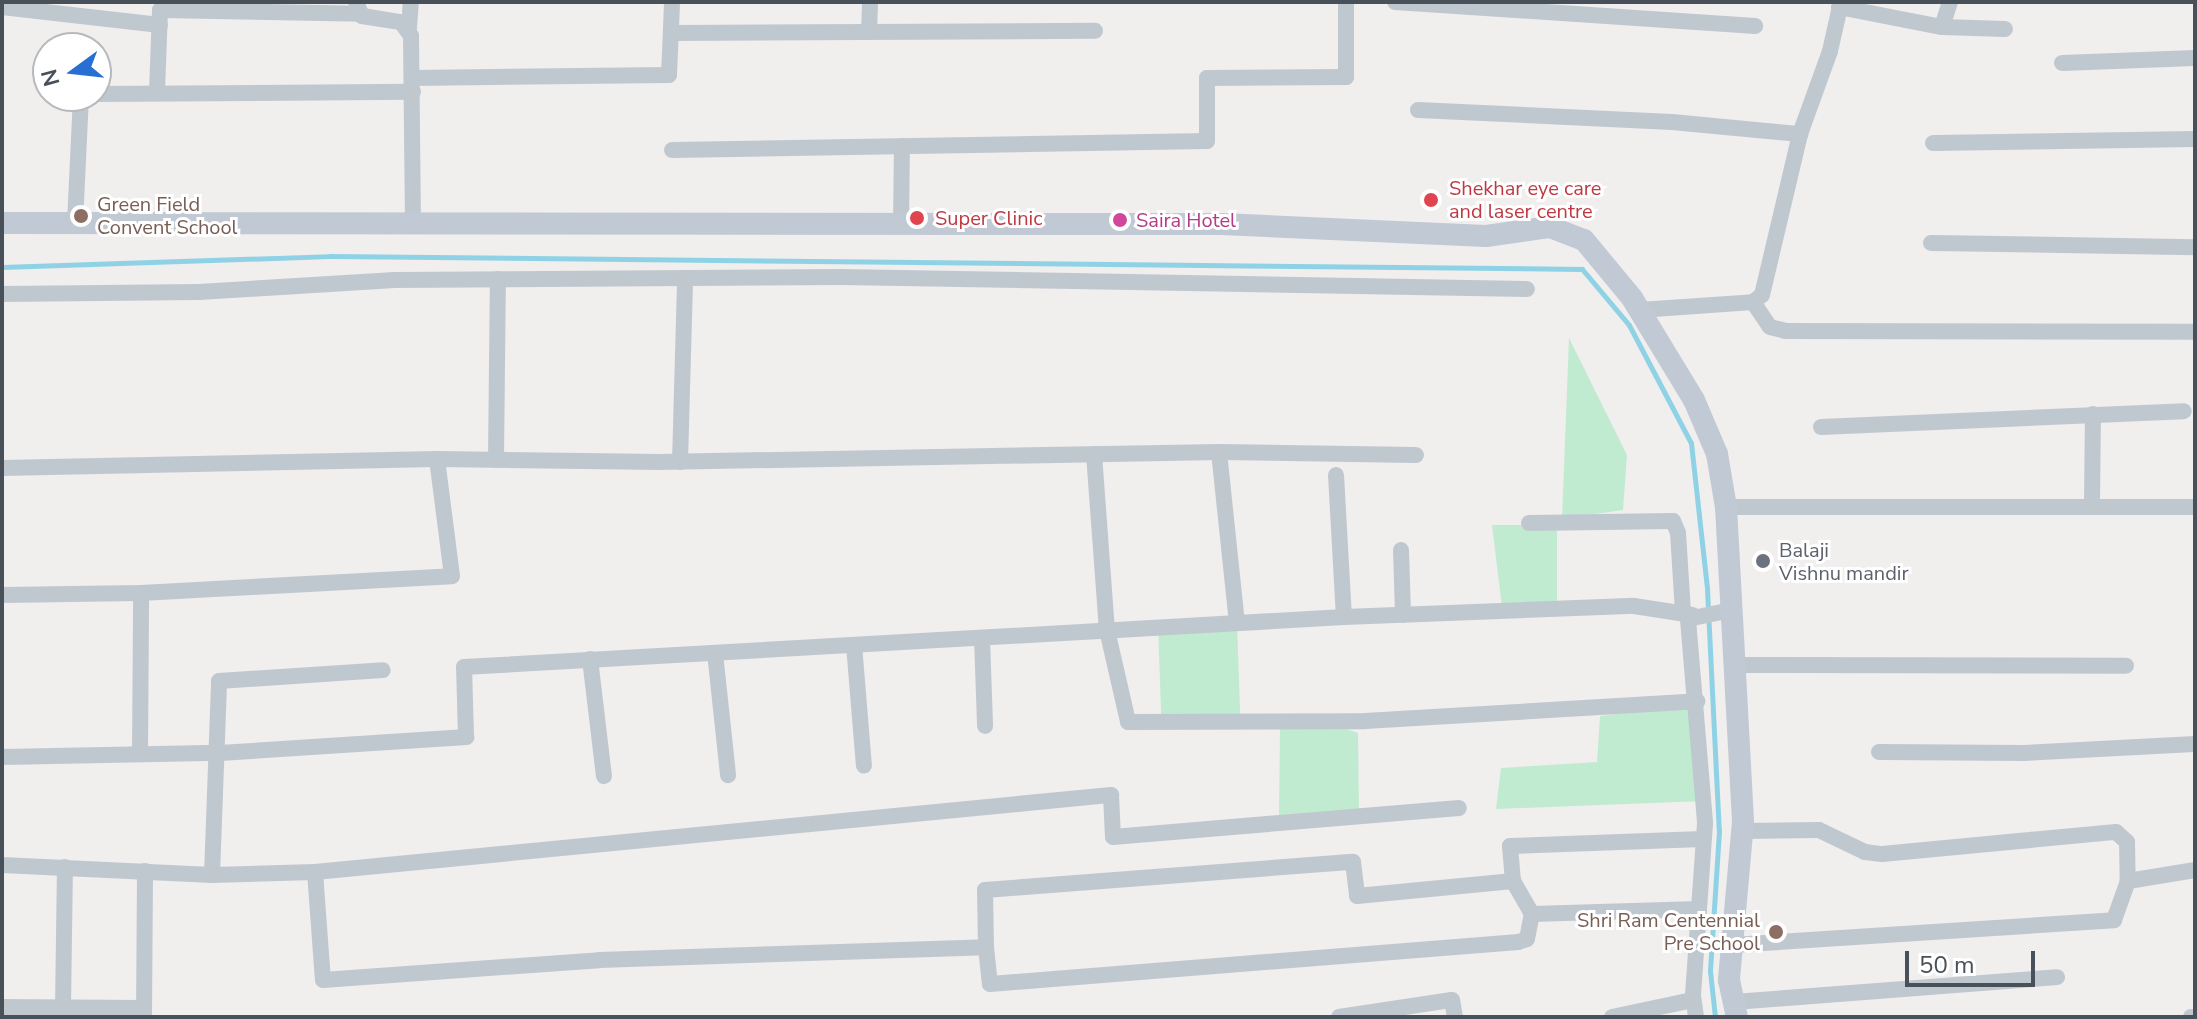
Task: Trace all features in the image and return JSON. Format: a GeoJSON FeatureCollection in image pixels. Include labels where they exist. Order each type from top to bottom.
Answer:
{"type":"FeatureCollection","features":[{"type":"Feature","properties":{"kind":"street"},"geometry":{"type":"LineString","coordinates":[[411,2],[413,221]]}},
{"type":"Feature","properties":{"kind":"street"},"geometry":{"type":"LineString","coordinates":[[112,93],[669,75],[672,2]]}},
{"type":"Feature","properties":{"kind":"street"},"geometry":{"type":"LineString","coordinates":[[869,32],[870,2]]}},
{"type":"Feature","properties":{"kind":"street"},"geometry":{"type":"LineString","coordinates":[[672,150],[1207,141],[1207,78],[1346,77],[1346,2]]}},
{"type":"Feature","properties":{"kind":"street"},"geometry":{"type":"LineString","coordinates":[[1395,2],[1755,26]]}},
{"type":"Feature","properties":{"kind":"street"},"geometry":{"type":"LineString","coordinates":[[1942,27],[1950,2]]}},
{"type":"Feature","properties":{"kind":"street"},"geometry":{"type":"LineString","coordinates":[[1640,310],[1753,302],[1762,295],[1800,134],[1830,51],[1840,5],[1942,27],[2005,29]]}},
{"type":"Feature","properties":{"kind":"street"},"geometry":{"type":"LineString","coordinates":[[2,7],[160,25]]}},
{"type":"Feature","properties":{"kind":"street"},"geometry":{"type":"LineString","coordinates":[[157,92],[160,10],[358,8],[409,28]]}},
{"type":"Feature","properties":{"kind":"street"},"geometry":{"type":"LineString","coordinates":[[672,33],[1095,31]]}},
{"type":"Feature","properties":{"kind":"street"},"geometry":{"type":"LineString","coordinates":[[2062,63],[2195,58]]}},
{"type":"Feature","properties":{"kind":"street"},"geometry":{"type":"LineString","coordinates":[[1418,110],[1672,122],[1800,134]]}},
{"type":"Feature","properties":{"kind":"street"},"geometry":{"type":"LineString","coordinates":[[75,223],[80,112]]}},
{"type":"Feature","properties":{"kind":"street"},"geometry":{"type":"LineString","coordinates":[[1933,143],[2195,139]]}},
{"type":"Feature","properties":{"kind":"street"},"geometry":{"type":"LineString","coordinates":[[901,223],[902,146]]}},
{"type":"Feature","properties":{"kind":"street"},"geometry":{"type":"LineString","coordinates":[[2,223],[1222,224],[1486,236],[1550,227],[1584,240],[1640,310],[1694,400],[1717,454],[1726,507],[1723,611],[1734,665],[1742,831],[1732,945],[1735,1010],[2057,977]]}},
{"type":"Feature","properties":{"kind":"street"},"geometry":{"type":"LineString","coordinates":[[1931,243],[2195,247]]}},
{"type":"Feature","properties":{"kind":"street"},"geometry":{"type":"LineString","coordinates":[[680,462],[685,278]]}},
{"type":"Feature","properties":{"kind":"street"},"geometry":{"type":"LineString","coordinates":[[2,294],[498,279],[685,278],[1527,289]]}},
{"type":"Feature","properties":{"kind":"street"},"geometry":{"type":"LineString","coordinates":[[496,460],[498,279]]}},
{"type":"Feature","properties":{"kind":"street"},"geometry":{"type":"LineString","coordinates":[[1753,302],[1770,327],[1786,331],[2195,332]]}},
{"type":"Feature","properties":{"kind":"street"},"geometry":{"type":"LineString","coordinates":[[1821,427],[2184,411]]}},
{"type":"Feature","properties":{"kind":"street"},"geometry":{"type":"LineString","coordinates":[[2092,504],[2093,414]]}},
{"type":"Feature","properties":{"kind":"street"},"geometry":{"type":"LineString","coordinates":[[1219,452],[1237,623]]}},
{"type":"Feature","properties":{"kind":"street"},"geometry":{"type":"LineString","coordinates":[[2,468],[437,459],[680,462],[1219,452],[1416,455]]}},
{"type":"Feature","properties":{"kind":"street"},"geometry":{"type":"LineString","coordinates":[[1094,454],[1107,630],[1128,722],[1365,721],[1697,701]]}},
{"type":"Feature","properties":{"kind":"street"},"geometry":{"type":"LineString","coordinates":[[2,595],[141,593],[452,576],[437,459]]}},
{"type":"Feature","properties":{"kind":"street"},"geometry":{"type":"LineString","coordinates":[[1336,475],[1344,617]]}},
{"type":"Feature","properties":{"kind":"street"},"geometry":{"type":"LineString","coordinates":[[1726,507],[2092,504],[2195,507]]}},
{"type":"Feature","properties":{"kind":"street"},"geometry":{"type":"LineString","coordinates":[[1529,523],[1673,521],[1678,533],[1690,614],[1688,625],[1697,701],[1703,839],[1695,1009],[1612,1017]]}},
{"type":"Feature","properties":{"kind":"street"},"geometry":{"type":"LineString","coordinates":[[1401,550],[1403,615]]}},
{"type":"Feature","properties":{"kind":"street"},"geometry":{"type":"LineString","coordinates":[[140,754],[141,593]]}},
{"type":"Feature","properties":{"kind":"street"},"geometry":{"type":"LineString","coordinates":[[2,757],[220,753],[466,737],[464,667],[1344,617],[1634,606],[1690,614],[1723,611]]}},
{"type":"Feature","properties":{"kind":"street"},"geometry":{"type":"LineString","coordinates":[[982,638],[985,726]]}},
{"type":"Feature","properties":{"kind":"street"},"geometry":{"type":"LineString","coordinates":[[854,645],[864,766]]}},
{"type":"Feature","properties":{"kind":"street"},"geometry":{"type":"LineString","coordinates":[[715,653],[728,775]]}},
{"type":"Feature","properties":{"kind":"street"},"geometry":{"type":"LineString","coordinates":[[590,659],[604,776]]}},
{"type":"Feature","properties":{"kind":"street"},"geometry":{"type":"LineString","coordinates":[[1734,665],[2126,666]]}},
{"type":"Feature","properties":{"kind":"street"},"geometry":{"type":"LineString","coordinates":[[212,875],[220,753],[215,695],[219,681],[383,670]]}},
{"type":"Feature","properties":{"kind":"street"},"geometry":{"type":"LineString","coordinates":[[1879,752],[2024,753],[2195,744]]}},
{"type":"Feature","properties":{"kind":"street"},"geometry":{"type":"LineString","coordinates":[[2,865],[212,875],[315,872],[1111,795],[1113,837],[1459,808]]}},
{"type":"Feature","properties":{"kind":"street"},"geometry":{"type":"LineString","coordinates":[[1732,945],[2114,920],[2128,881],[2127,842],[2116,832],[1882,854],[1865,852],[1819,830],[1742,831]]}},
{"type":"Feature","properties":{"kind":"street"},"geometry":{"type":"LineString","coordinates":[[1513,881],[1357,896],[1353,862],[985,890],[990,984],[1144,975],[1521,942],[1530,932],[1532,914],[1513,881],[1510,846],[1703,839]]}},
{"type":"Feature","properties":{"kind":"street"},"geometry":{"type":"LineString","coordinates":[[63,1007],[65,867]]}},
{"type":"Feature","properties":{"kind":"street"},"geometry":{"type":"LineString","coordinates":[[2128,881],[2195,870]]}},
{"type":"Feature","properties":{"kind":"street"},"geometry":{"type":"LineString","coordinates":[[2,1007],[143,1012],[145,871]]}},
{"type":"Feature","properties":{"kind":"street"},"geometry":{"type":"LineString","coordinates":[[315,872],[323,980],[615,959],[986,947]]}},
{"type":"Feature","properties":{"kind":"street"},"geometry":{"type":"LineString","coordinates":[[1532,914],[1699,909]]}},
{"type":"Feature","properties":{"kind":"street"},"geometry":{"type":"LineString","coordinates":[[1339,1017],[1452,1000],[1455,1017]]}},
{"type":"Feature","properties":{"kind":"green space"},"geometry":{"type":"Polygon","coordinates":[[[1569,338],[1627,455],[1623,510],[1562,519],[1569,338]]]}},
{"type":"Feature","properties":{"kind":"green space"},"geometry":{"type":"Polygon","coordinates":[[[1492,525],[1557,525],[1557,605],[1502,607],[1492,525]]]}},
{"type":"Feature","properties":{"kind":"green space"},"geometry":{"type":"Polygon","coordinates":[[[1237,623],[1240,721],[1161,724],[1158,626],[1237,623]]]}},
{"type":"Feature","properties":{"kind":"green space"},"geometry":{"type":"Polygon","coordinates":[[[1691,705],[1704,801],[1496,809],[1501,768],[1597,762],[1600,716],[1691,705]]]}},
{"type":"Feature","properties":{"kind":"green space"},"geometry":{"type":"Polygon","coordinates":[[[1332,724],[1358,733],[1359,814],[1279,819],[1280,729],[1332,724]]]}},
{"type":"Feature","properties":{"kind":"waterway"},"geometry":{"type":"LineString","coordinates":[[2,267],[330,256],[1582,269],[1629,325],[1691,443],[1707,589],[1719,831],[1710,971],[1715,1017]]}},
{"type":"Feature","properties":{"kind":"place","name":"Shekhar eye care and laser centre"},"geometry":{"type":"Point","coordinates":[1431,200]}},
{"type":"Feature","properties":{"kind":"place","name":"Green Field Convent School"},"geometry":{"type":"Point","coordinates":[81,216]}},
{"type":"Feature","properties":{"kind":"place","name":"Super Clinic"},"geometry":{"type":"Point","coordinates":[917,218]}},
{"type":"Feature","properties":{"kind":"place","name":"Saira Hotel"},"geometry":{"type":"Point","coordinates":[1120,220]}},
{"type":"Feature","properties":{"kind":"place","name":"Balaji Vishnu mandir"},"geometry":{"type":"Point","coordinates":[1763,561]}},
{"type":"Feature","properties":{"kind":"place","name":"Shri Ram Centennial Pre School"},"geometry":{"type":"Point","coordinates":[1776,932]}}]}
